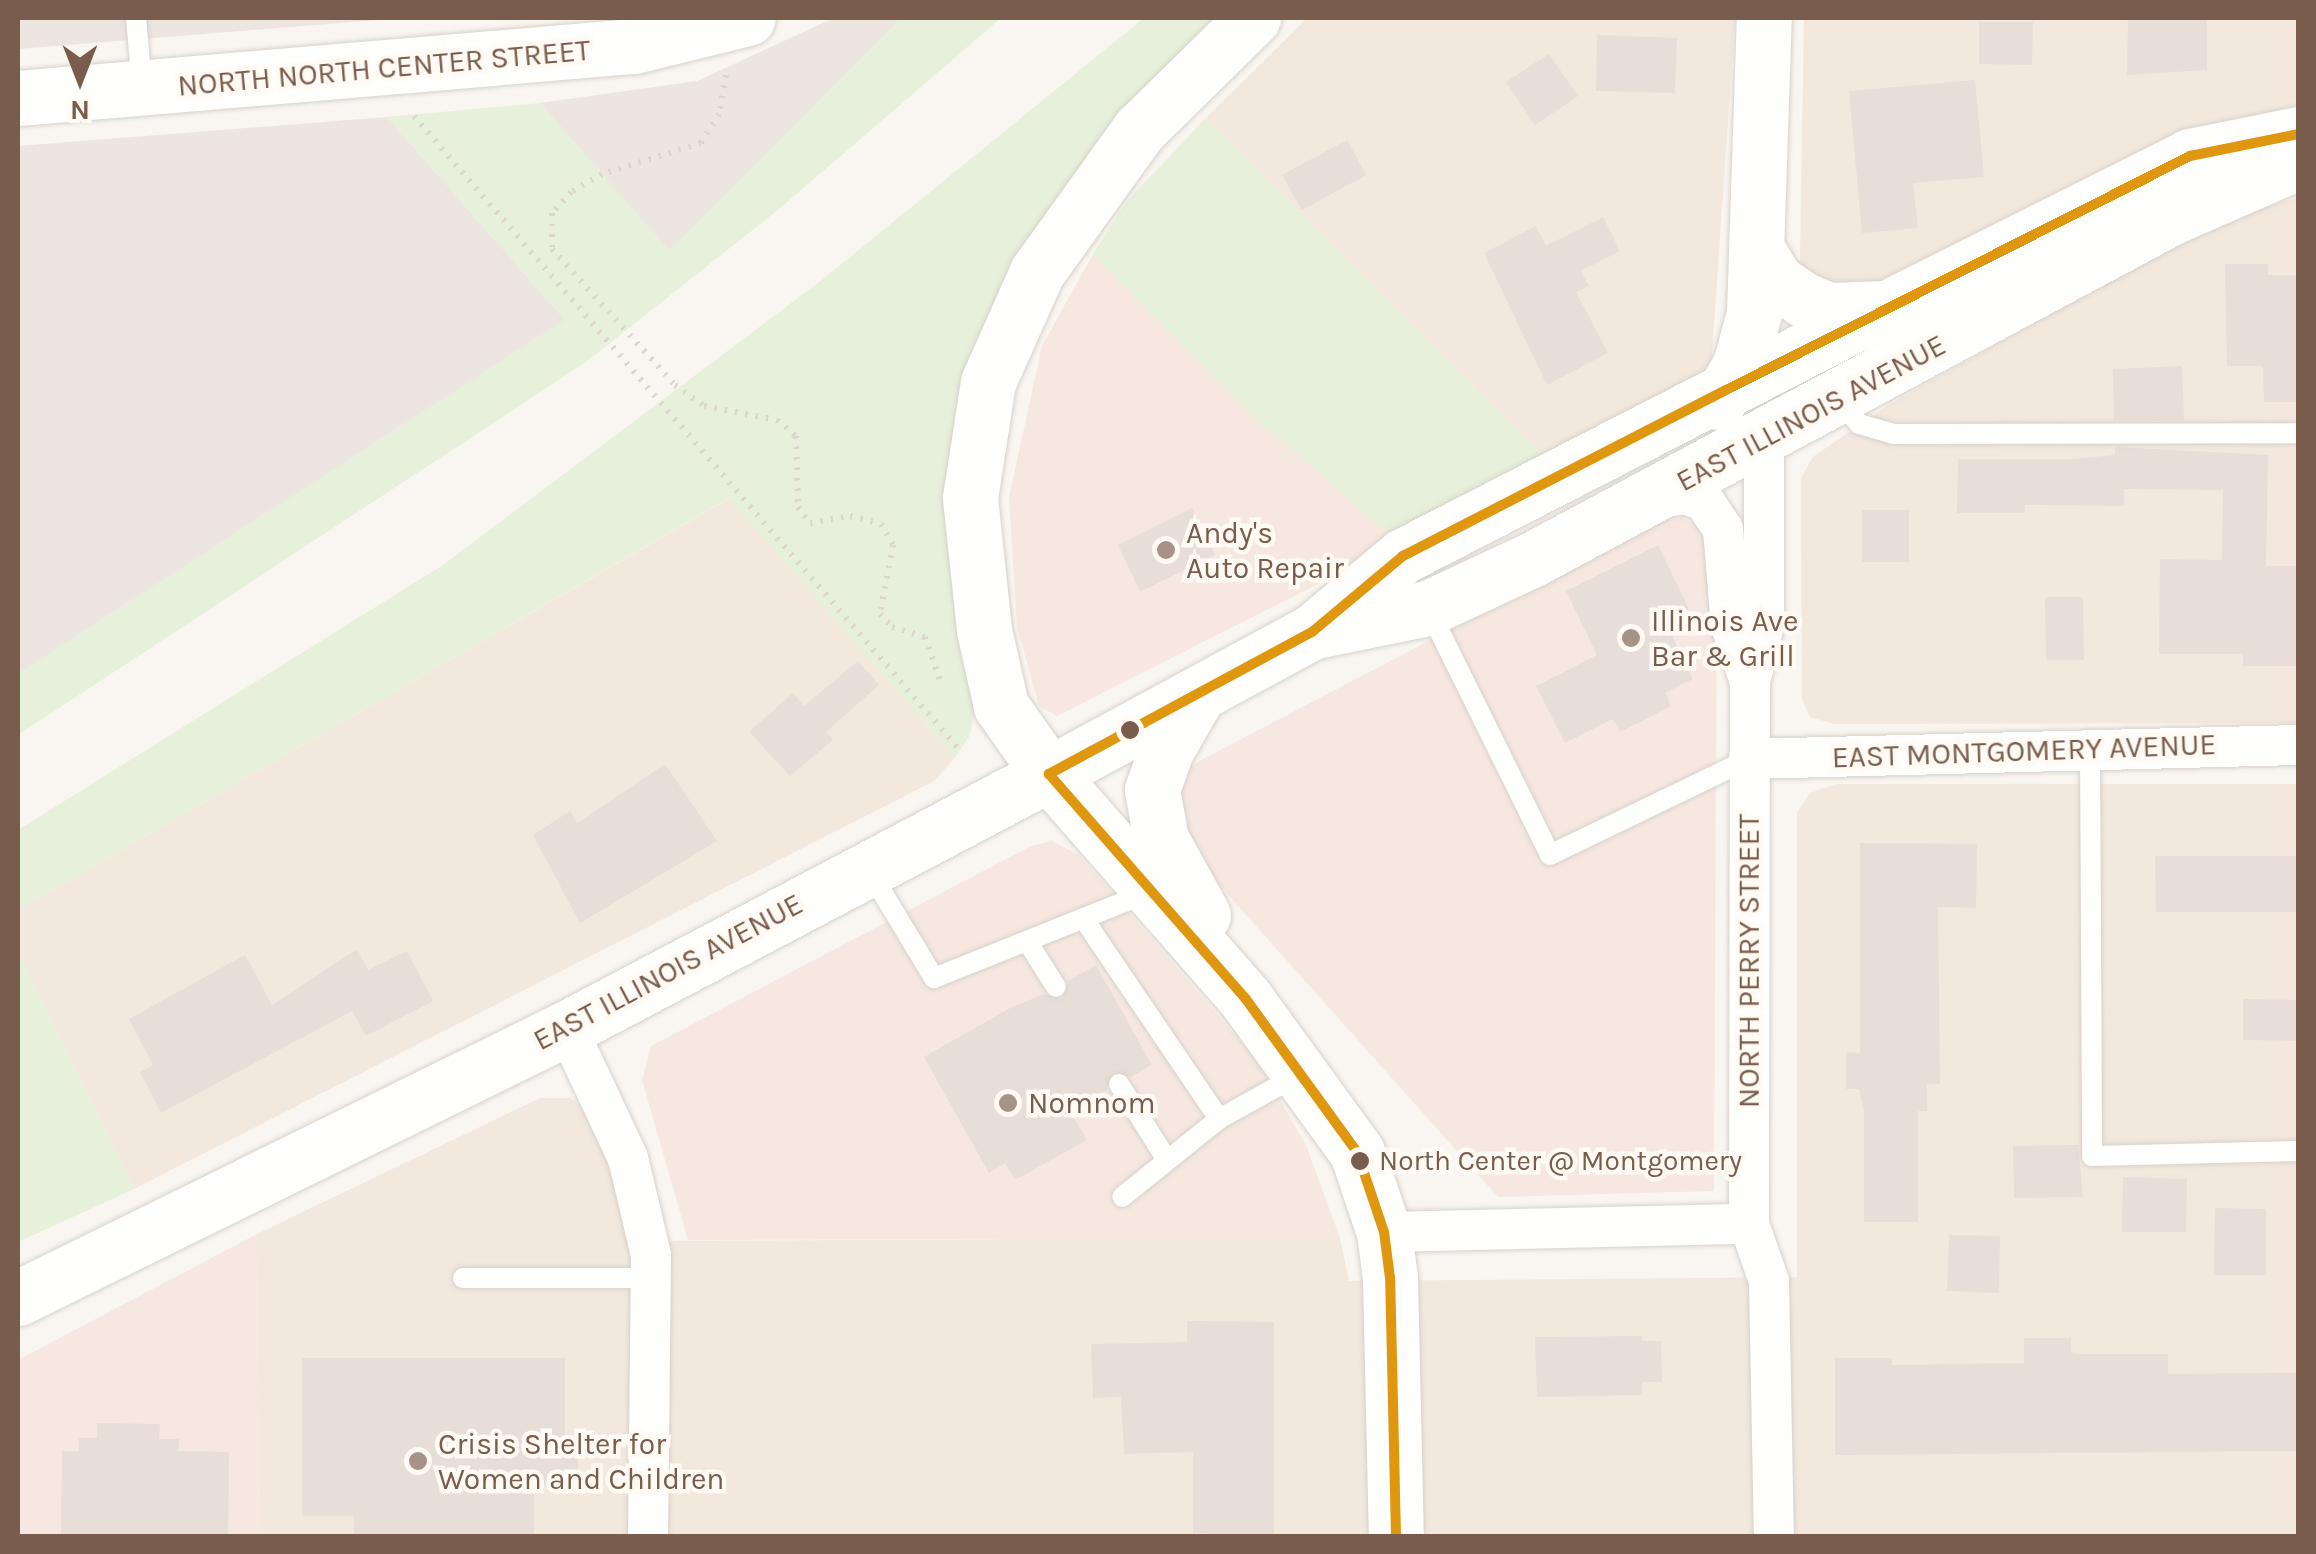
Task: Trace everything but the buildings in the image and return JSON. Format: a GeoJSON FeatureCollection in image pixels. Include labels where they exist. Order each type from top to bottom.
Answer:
{"type":"FeatureCollection","features":[{"type":"Feature","properties":{"kind":"main road"},"geometry":{"type":"LineString","coordinates":[[1252,18],[1139,130],[1037,272],[988,382],[970,498],[984,630],[1001,706],[1049,774],[1245,998],[1358,1152],[1384,1232],[1396,1536]]}},
{"type":"Feature","properties":{"kind":"main road"},"geometry":{"type":"LineString","coordinates":[[1649,498],[1726,390],[1748,342],[1758,252],[1764,18]]}},
{"type":"Feature","properties":{"kind":"main road","name":"NORTH NORTH CENTER STREET"},"geometry":{"type":"LineString","coordinates":[[18,98],[634,46],[732,23]]}},
{"type":"Feature","properties":{"kind":"main road","name":"EAST ILLINOIS AVENUE"},"geometry":{"type":"LineString","coordinates":[[18,1298],[567,1028],[867,866],[1049,774],[1312,632],[1403,556],[1888,307],[2190,156],[2298,134]]}},
{"type":"Feature","properties":{"kind":"main road","name":"EAST ILLINOIS AVENUE"},"geometry":{"type":"LineString","coordinates":[[1312,632],[1428,608],[1764,440],[2172,217],[2298,162]]}},
{"type":"Feature","properties":{"kind":"main road"},"geometry":{"type":"LineString","coordinates":[[1758,252],[1776,281],[1804,300],[1828,310],[1888,307]]}},
{"type":"Feature","properties":{"kind":"main road"},"geometry":{"type":"LineString","coordinates":[[1199,693],[1166,750],[1153,799],[1161,839],[1245,998]]}},
{"type":"Feature","properties":{"kind":"street","name":"NORTH PERRY STREET"},"geometry":{"type":"LineString","coordinates":[[1764,440],[1764,625],[1750,682],[1749,1224],[1769,1281],[1774,1536]]}},
{"type":"Feature","properties":{"kind":"street","name":"NORTH PERRY STREET"},"geometry":{"type":"LineString","coordinates":[[1649,498],[1688,495],[1704,501],[1722,530],[1731,626],[1750,682]]}},
{"type":"Feature","properties":{"kind":"street","name":"EAST MONTGOMERY AVENUE"},"geometry":{"type":"LineString","coordinates":[[1750,759],[2090,746],[2298,745]]}},
{"type":"Feature","properties":{"kind":"street"},"geometry":{"type":"LineString","coordinates":[[567,1028],[628,1158],[650,1278],[648,1536]]}},
{"type":"Feature","properties":{"kind":"street"},"geometry":{"type":"LineString","coordinates":[[1384,1232],[1749,1224]]}},
{"type":"Feature","properties":{"kind":"lane"},"geometry":{"type":"LineString","coordinates":[[136,18],[142,88]]}},
{"type":"Feature","properties":{"kind":"lane"},"geometry":{"type":"LineString","coordinates":[[1840,399],[1859,424],[1893,434],[2298,433]]}},
{"type":"Feature","properties":{"kind":"lane"},"geometry":{"type":"LineString","coordinates":[[1428,608],[1550,855],[1750,759]]}},
{"type":"Feature","properties":{"kind":"lane"},"geometry":{"type":"LineString","coordinates":[[2090,746],[2092,1156],[2298,1150]]}},
{"type":"Feature","properties":{"kind":"lane"},"geometry":{"type":"LineString","coordinates":[[867,866],[934,978],[1152,891]]}},
{"type":"Feature","properties":{"kind":"lane"},"geometry":{"type":"LineString","coordinates":[[1084,918],[1219,1119]]}},
{"type":"Feature","properties":{"kind":"lane"},"geometry":{"type":"LineString","coordinates":[[1026,941],[1056,987]]}},
{"type":"Feature","properties":{"kind":"lane"},"geometry":{"type":"LineString","coordinates":[[1122,1197],[1219,1119],[1303,1072]]}},
{"type":"Feature","properties":{"kind":"lane"},"geometry":{"type":"LineString","coordinates":[[1118,1084],[1167,1160]]}},
{"type":"Feature","properties":{"kind":"lane"},"geometry":{"type":"LineString","coordinates":[[463,1278],[650,1278]]}},
{"type":"Feature","properties":{"kind":"path"},"geometry":{"type":"LineString","coordinates":[[732,23],[719,114],[701,143],[602,174],[572,192],[552,213],[552,249],[675,386],[704,406],[777,420],[796,436],[798,507],[810,522],[850,516],[881,524],[893,545],[880,614],[892,628],[925,636],[948,698]]}},
{"type":"Feature","properties":{"kind":"path"},"geometry":{"type":"LineString","coordinates":[[375,69],[958,748]]}},
{"type":"Feature","properties":{"kind":"shaded area"},"geometry":{"type":"Polygon","coordinates":[[[18,18],[401,18],[18,49],[18,18]]]}},
{"type":"Feature","properties":{"kind":"shaded area"},"geometry":{"type":"Polygon","coordinates":[[[834,18],[902,18],[669,251],[540,103],[697,81],[834,18]]]}},
{"type":"Feature","properties":{"kind":"shaded area"},"geometry":{"type":"Polygon","coordinates":[[[1307,18],[1735,18],[1711,369],[1551,464],[1206,118],[1307,18]]]}},
{"type":"Feature","properties":{"kind":"shaded area"},"geometry":{"type":"Polygon","coordinates":[[[1804,18],[2298,18],[2298,105],[2263,114],[1877,297],[1806,278],[1800,261],[1804,18]]]}},
{"type":"Feature","properties":{"kind":"shaded area"},"geometry":{"type":"Polygon","coordinates":[[[387,117],[565,320],[18,674],[18,146],[387,117]]]}},
{"type":"Feature","properties":{"kind":"shaded area"},"geometry":{"type":"Polygon","coordinates":[[[2298,198],[2298,723],[1834,724],[1810,717],[1802,700],[1801,478],[1813,457],[1888,405],[2161,253],[2244,212],[2298,198]]]}},
{"type":"Feature","properties":{"kind":"shaded area"},"geometry":{"type":"Polygon","coordinates":[[[1093,254],[1262,424],[1399,543],[1057,716],[1039,706],[1017,627],[1009,497],[1042,346],[1093,254]]]}},
{"type":"Feature","properties":{"kind":"shaded area"},"geometry":{"type":"Polygon","coordinates":[[[730,498],[955,758],[934,781],[134,1189],[18,952],[18,910],[730,498]]]}},
{"type":"Feature","properties":{"kind":"shaded area"},"geometry":{"type":"Polygon","coordinates":[[[1681,518],[1700,526],[1717,558],[1714,1191],[1498,1197],[1189,851],[1176,784],[1188,767],[1656,522],[1681,518]]]}},
{"type":"Feature","properties":{"kind":"shaded area"},"geometry":{"type":"Polygon","coordinates":[[[1836,784],[2298,784],[2298,1536],[259,1536],[257,1234],[540,1098],[570,1098],[593,1114],[630,1241],[1340,1238],[1349,1281],[1797,1277],[1797,813],[1810,793],[1836,784]]]}},
{"type":"Feature","properties":{"kind":"shaded area"},"geometry":{"type":"Polygon","coordinates":[[[1052,841],[1079,855],[1256,1059],[1306,1145],[1340,1238],[688,1240],[642,1080],[651,1046],[1031,846],[1052,841]]]}},
{"type":"Feature","properties":{"kind":"shaded area"},"geometry":{"type":"Polygon","coordinates":[[[257,1234],[259,1536],[18,1536],[18,1360],[257,1234]]]}},
{"type":"Feature","properties":{"kind":"green space"},"geometry":{"type":"Polygon","coordinates":[[[902,18],[1001,18],[779,209],[586,362],[18,735],[18,674],[565,320],[387,117],[540,103],[669,250],[902,18]]]}},
{"type":"Feature","properties":{"kind":"green space"},"geometry":{"type":"Polygon","coordinates":[[[1144,18],[1233,18],[999,310],[975,706],[970,735],[955,758],[729,498],[18,910],[18,830],[443,565],[823,279],[1144,18]]]}},
{"type":"Feature","properties":{"kind":"green space"},"geometry":{"type":"Polygon","coordinates":[[[1206,118],[1551,464],[1399,543],[1262,424],[1093,254],[1127,201],[1206,118]]]}},
{"type":"Feature","properties":{"kind":"green space"},"geometry":{"type":"Polygon","coordinates":[[[18,952],[134,1189],[18,1242],[18,952]]]}},
{"type":"Feature","properties":{"kind":"transit line"},"geometry":{"type":"LineString","coordinates":[[1396,1536],[1390,1278],[1384,1232],[1357,1152],[1245,998],[1049,774],[1312,632],[1403,556],[1726,390],[2190,156],[2298,134]]}},
{"type":"Feature","properties":{"kind":"place","name":"Andy's Auto Repair"},"geometry":{"type":"Point","coordinates":[1166,550]}},
{"type":"Feature","properties":{"kind":"place","name":"Illinois Ave Bar & Grill"},"geometry":{"type":"Point","coordinates":[1631,638]}},
{"type":"Feature","properties":{"kind":"place","name":"Nomnom"},"geometry":{"type":"Point","coordinates":[1008,1103]}},
{"type":"Feature","properties":{"kind":"place","name":"North Center @ Montgomery"},"geometry":{"type":"Point","coordinates":[1360,1161]}},
{"type":"Feature","properties":{"kind":"place","name":"Crisis Shelter for Women and Children"},"geometry":{"type":"Point","coordinates":[418,1461]}}]}
